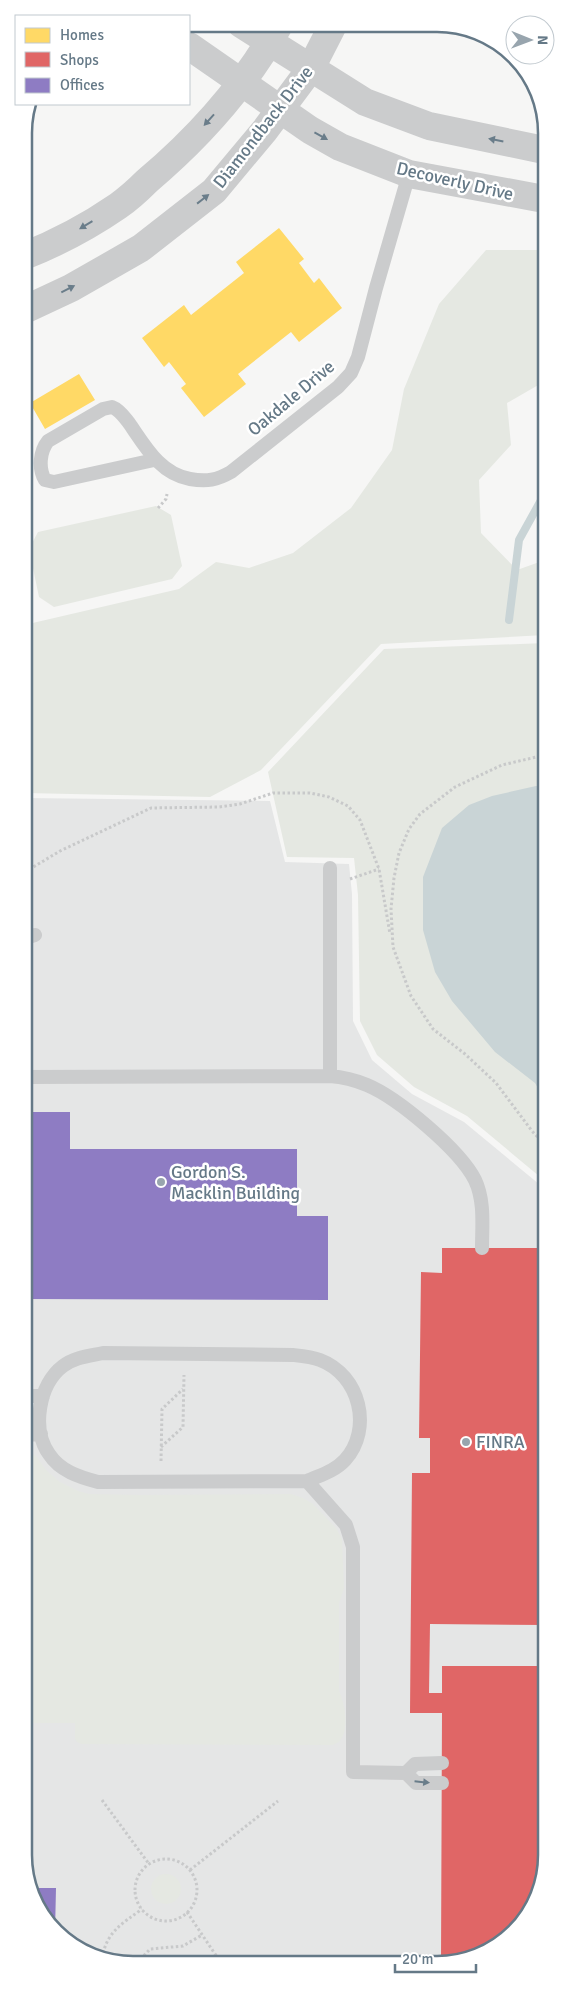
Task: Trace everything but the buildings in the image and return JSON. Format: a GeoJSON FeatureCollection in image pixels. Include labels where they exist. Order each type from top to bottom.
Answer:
{"type":"FeatureCollection","features":[{"type":"Feature","properties":{"kind":"street","name":"Diamondback Drive"},"geometry":{"type":"LineString","coordinates":[[33,306],[71,288],[141,248],[214,191],[311,68],[329,32]]}},
{"type":"Feature","properties":{"kind":"street"},"geometry":{"type":"LineString","coordinates":[[33,252],[52,245],[119,205],[176,156],[223,105],[274,33],[311,68],[365,102],[429,126],[538,149]]}},
{"type":"Feature","properties":{"kind":"street","name":"Decoverly Drive"},"geometry":{"type":"LineString","coordinates":[[190,47],[310,130],[340,147],[410,174],[538,199]]}},
{"type":"Feature","properties":{"kind":"lane","name":"Oakdale Drive"},"geometry":{"type":"LineString","coordinates":[[154,460],[54,482],[45,480],[41,471],[42,448],[48,441],[108,407],[117,409],[121,413],[154,460],[167,470],[185,478],[204,482],[218,479],[231,472],[295,421],[348,376],[358,357],[376,288],[410,174]]}},
{"type":"Feature","properties":{"kind":"lane"},"geometry":{"type":"LineString","coordinates":[[330,868],[330,1076]]}},
{"type":"Feature","properties":{"kind":"lane"},"geometry":{"type":"LineString","coordinates":[[32,1077],[330,1076],[345,1077],[369,1085],[397,1103],[448,1144],[466,1164],[476,1181],[482,1201],[482,1248]]}},
{"type":"Feature","properties":{"kind":"lane"},"geometry":{"type":"LineString","coordinates":[[103,1353],[307,1357],[320,1360],[339,1372],[348,1382],[356,1396],[360,1411],[360,1428],[354,1446],[344,1460],[331,1470],[308,1481],[98,1482],[75,1475],[61,1467],[48,1454],[41,1434],[40,1416],[43,1396],[52,1378],[63,1366],[78,1358],[103,1353]]}},
{"type":"Feature","properties":{"kind":"lane"},"geometry":{"type":"LineString","coordinates":[[32,1396],[43,1396]]}},
{"type":"Feature","properties":{"kind":"lane"},"geometry":{"type":"LineString","coordinates":[[32,1434],[41,1434]]}},
{"type":"Feature","properties":{"kind":"lane"},"geometry":{"type":"LineString","coordinates":[[308,1481],[346,1525],[353,1546],[353,1772],[406,1773],[416,1782],[442,1783]]}},
{"type":"Feature","properties":{"kind":"lane"},"geometry":{"type":"LineString","coordinates":[[406,1773],[416,1764],[442,1763]]}},
{"type":"Feature","properties":{"kind":"path"},"geometry":{"type":"LineString","coordinates":[[158,508],[166,499],[167,494]]}},
{"type":"Feature","properties":{"kind":"path"},"geometry":{"type":"LineString","coordinates":[[393,947],[391,909],[394,878],[409,830],[420,814],[454,787],[502,765],[538,757]]}},
{"type":"Feature","properties":{"kind":"path"},"geometry":{"type":"LineString","coordinates":[[33,868],[92,835],[151,808],[219,807],[240,804],[273,793],[310,793],[329,796],[348,806],[360,820],[379,869],[393,947],[411,996],[433,1029],[465,1054],[496,1083],[537,1137]]}},
{"type":"Feature","properties":{"kind":"path"},"geometry":{"type":"LineString","coordinates":[[349,880],[379,869]]}},
{"type":"Feature","properties":{"kind":"path"},"geometry":{"type":"LineString","coordinates":[[161,1447],[183,1427],[184,1354]]}},
{"type":"Feature","properties":{"kind":"path"},"geometry":{"type":"LineString","coordinates":[[161,1482],[162,1409],[184,1389]]}},
{"type":"Feature","properties":{"kind":"path"},"geometry":{"type":"LineString","coordinates":[[102,1800],[149,1864]]}},
{"type":"Feature","properties":{"kind":"path"},"geometry":{"type":"LineString","coordinates":[[190,1870],[278,1801]]}},
{"type":"Feature","properties":{"kind":"path"},"geometry":{"type":"LineString","coordinates":[[168,1858],[178,1861],[190,1870],[197,1883],[197,1893],[194,1903],[187,1912],[175,1919],[160,1920],[150,1916],[142,1909],[137,1900],[137,1880],[149,1864],[158,1859],[168,1858]]}},
{"type":"Feature","properties":{"kind":"path"},"geometry":{"type":"LineString","coordinates":[[104,1952],[107,1940],[114,1929],[142,1909]]}},
{"type":"Feature","properties":{"kind":"path"},"geometry":{"type":"LineString","coordinates":[[187,1912],[217,1956]]}},
{"type":"Feature","properties":{"kind":"path"},"geometry":{"type":"LineString","coordinates":[[144,1956],[150,1949],[183,1946],[202,1935]]}},
{"type":"Feature","properties":{"kind":"shaded area"},"geometry":{"type":"Polygon","coordinates":[[[486,250],[538,250],[538,385],[507,403],[511,445],[479,480],[481,533],[517,570],[538,563],[538,635],[381,644],[261,770],[210,797],[33,793],[33,623],[179,589],[216,562],[249,568],[293,553],[351,508],[392,450],[404,389],[439,304],[486,250]]]}},
{"type":"Feature","properties":{"kind":"shaded area"},"geometry":{"type":"Polygon","coordinates":[[[156,506],[171,515],[182,566],[172,579],[54,607],[39,597],[33,567],[33,542],[38,532],[156,506]]]}},
{"type":"Feature","properties":{"kind":"shaded area"},"geometry":{"type":"Polygon","coordinates":[[[538,643],[537,1175],[467,1116],[414,1087],[377,1055],[360,1021],[358,895],[354,858],[287,857],[268,772],[384,649],[538,643]]]}},
{"type":"Feature","properties":{"kind":"shaded area"},"geometry":{"type":"Polygon","coordinates":[[[538,786],[537,1087],[535,1083],[495,1052],[452,1001],[435,972],[423,930],[423,877],[442,828],[469,805],[492,796],[538,786]]]}},
{"type":"Feature","properties":{"kind":"shaded area"},"geometry":{"type":"Polygon","coordinates":[[[33,798],[270,801],[285,862],[349,864],[352,894],[353,1021],[372,1060],[412,1094],[464,1122],[537,1183],[537,1862],[536,1875],[530,1894],[520,1912],[498,1936],[475,1949],[456,1955],[127,1956],[114,1955],[95,1949],[72,1936],[53,1917],[38,1888],[34,1875],[32,1856],[33,798]]]}},
{"type":"Feature","properties":{"kind":"shaded area"},"geometry":{"type":"Polygon","coordinates":[[[32,1454],[60,1482],[89,1494],[291,1494],[313,1504],[336,1528],[342,1539],[344,1588],[339,1603],[339,1691],[345,1710],[345,1724],[339,1742],[333,1745],[82,1744],[75,1739],[75,1723],[32,1723],[32,1454]]]}},
{"type":"Feature","properties":{"kind":"shaded area"},"geometry":{"type":"Polygon","coordinates":[[[166,1874],[172,1875],[180,1883],[180,1895],[172,1903],[166,1904],[160,1903],[152,1895],[151,1889],[152,1883],[160,1875],[166,1874]]]}},
{"type":"Feature","properties":{"kind":"waterway"},"geometry":{"type":"LineString","coordinates":[[509,620],[519,540],[538,506]]}},
{"type":"Feature","properties":{"kind":"place","name":"Gordon S. Macklin Building"},"geometry":{"type":"Point","coordinates":[161,1182]}},
{"type":"Feature","properties":{"kind":"place","name":"FINRA"},"geometry":{"type":"Point","coordinates":[466,1442]}}]}
